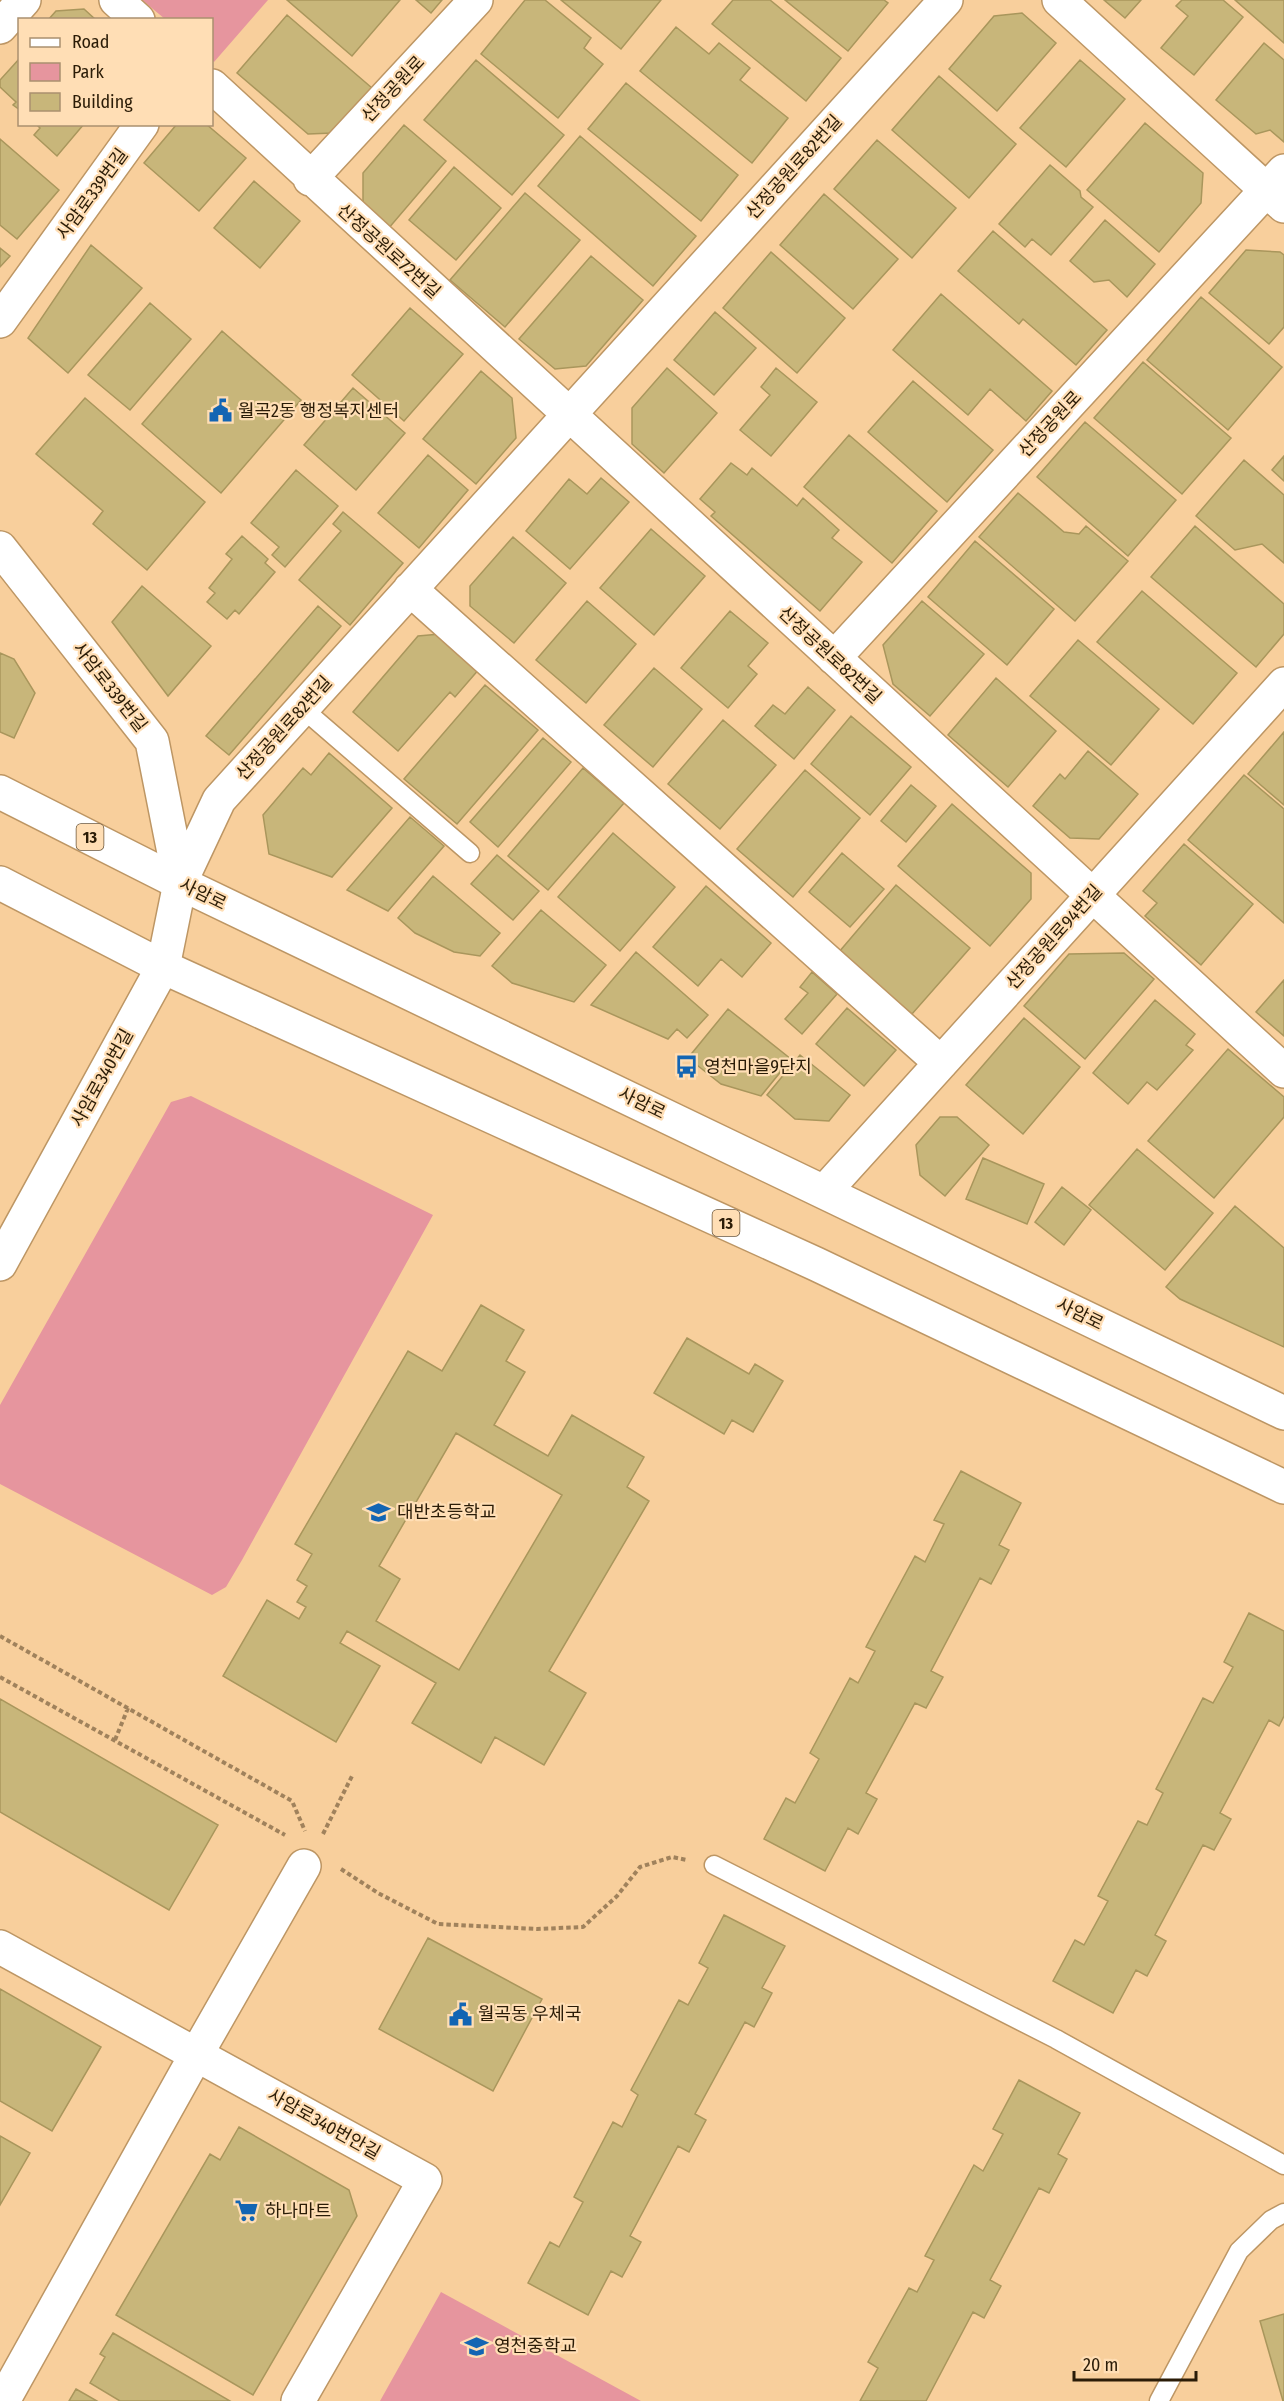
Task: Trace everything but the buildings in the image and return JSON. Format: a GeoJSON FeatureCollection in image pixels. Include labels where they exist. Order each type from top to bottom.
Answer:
{"type":"FeatureCollection","features":[{"type":"Feature","properties":{"kind":"street"},"geometry":{"type":"LineString","coordinates":[[0,27],[24,0]]}},
{"type":"Feature","properties":{"kind":"street"},"geometry":{"type":"LineString","coordinates":[[116,0],[136,18]]}},
{"type":"Feature","properties":{"kind":"street","name":"산정공원로"},"geometry":{"type":"LineString","coordinates":[[310,178],[476,0]]}},
{"type":"Feature","properties":{"kind":"street","name":"산정공원로82번길"},"geometry":{"type":"LineString","coordinates":[[180,883],[219,800],[946,0]]}},
{"type":"Feature","properties":{"kind":"street","name":"산정공원로"},"geometry":{"type":"LineString","coordinates":[[834,658],[1278,189],[1059,0]]}},
{"type":"Feature","properties":{"kind":"street","name":"산정공원로72번길"},"geometry":{"type":"LineString","coordinates":[[213,87],[568,414]]}},
{"type":"Feature","properties":{"kind":"street","name":"사암로339번길"},"geometry":{"type":"LineString","coordinates":[[0,321],[141,126]]}},
{"type":"Feature","properties":{"kind":"street","name":"산정공원로82번길"},"geometry":{"type":"LineString","coordinates":[[568,414],[1284,1071]]}},
{"type":"Feature","properties":{"kind":"street","name":"사암로339번길"},"geometry":{"type":"LineString","coordinates":[[0,548],[152,741],[180,883]]}},
{"type":"Feature","properties":{"kind":"street"},"geometry":{"type":"LineString","coordinates":[[410,589],[941,1063]]}},
{"type":"Feature","properties":{"kind":"street","name":"산정공원로94번길"},"geometry":{"type":"LineString","coordinates":[[825,1191],[1284,684]]}},
{"type":"Feature","properties":{"kind":"street","name":"사암로"},"geometry":{"type":"LineString","coordinates":[[0,792],[180,883],[1284,1413]]}},
{"type":"Feature","properties":{"kind":"street","name":"13"},"geometry":{"type":"LineString","coordinates":[[0,883],[164,967],[816,1264],[1284,1487]]}},
{"type":"Feature","properties":{"kind":"street","name":"사암로340번길"},"geometry":{"type":"LineString","coordinates":[[0,1264],[164,967],[180,883]]}},
{"type":"Feature","properties":{"kind":"street"},"geometry":{"type":"LineString","coordinates":[[3,2401],[196,2055],[309,1859]]}},
{"type":"Feature","properties":{"kind":"street","name":"사암로340번안길"},"geometry":{"type":"LineString","coordinates":[[0,1947],[425,2180],[298,2401]]}},
{"type":"Feature","properties":{"kind":"lane"},"geometry":{"type":"LineString","coordinates":[[302,708],[470,853]]}},
{"type":"Feature","properties":{"kind":"lane"},"geometry":{"type":"LineString","coordinates":[[714,1865],[1056,2039],[1284,2165]]}},
{"type":"Feature","properties":{"kind":"lane"},"geometry":{"type":"LineString","coordinates":[[1159,2401],[1239,2251],[1271,2220],[1284,2213]]}},
{"type":"Feature","properties":{"kind":"path"},"geometry":{"type":"LineString","coordinates":[[0,1636],[292,1801],[309,1859]]}},
{"type":"Feature","properties":{"kind":"path"},"geometry":{"type":"LineString","coordinates":[[0,1677],[115,1740],[309,1859],[438,1924],[537,1929],[583,1927],[617,1896],[640,1867],[672,1857],[714,1865]]}},
{"type":"Feature","properties":{"kind":"path"},"geometry":{"type":"LineString","coordinates":[[115,1740],[128,1708]]}},
{"type":"Feature","properties":{"kind":"path"},"geometry":{"type":"LineString","coordinates":[[309,1859],[352,1776]]}},
{"type":"Feature","properties":{"kind":"green space"},"geometry":{"type":"Polygon","coordinates":[[[142,0],[268,0],[214,62],[213,18],[164,18],[142,0]]]}},
{"type":"Feature","properties":{"kind":"green space"},"geometry":{"type":"Polygon","coordinates":[[[191,1096],[433,1215],[242,1560],[226,1587],[212,1595],[0,1484],[0,1405],[171,1102],[191,1096]]]}},
{"type":"Feature","properties":{"kind":"green space","name":"영천중학교"},"geometry":{"type":"Polygon","coordinates":[[[441,2292],[641,2401],[380,2401],[441,2292]]]}},
{"type":"Feature","properties":{"kind":"place","name":"월곡2동 행정복지센터"},"geometry":{"type":"Point","coordinates":[220,411]}},
{"type":"Feature","properties":{"kind":"place","name":"영천마을9단지"},"geometry":{"type":"Point","coordinates":[686,1067]}},
{"type":"Feature","properties":{"kind":"place","name":"대반초등학교"},"geometry":{"type":"Point","coordinates":[379,1512]}},
{"type":"Feature","properties":{"kind":"place","name":"월곡동 우체국"},"geometry":{"type":"Point","coordinates":[460,2014]}},
{"type":"Feature","properties":{"kind":"place","name":"하나마트"},"geometry":{"type":"Point","coordinates":[247,2211]}},
{"type":"Feature","properties":{"kind":"place","name":"영천중학교"},"geometry":{"type":"Point","coordinates":[476,2346]}}]}
